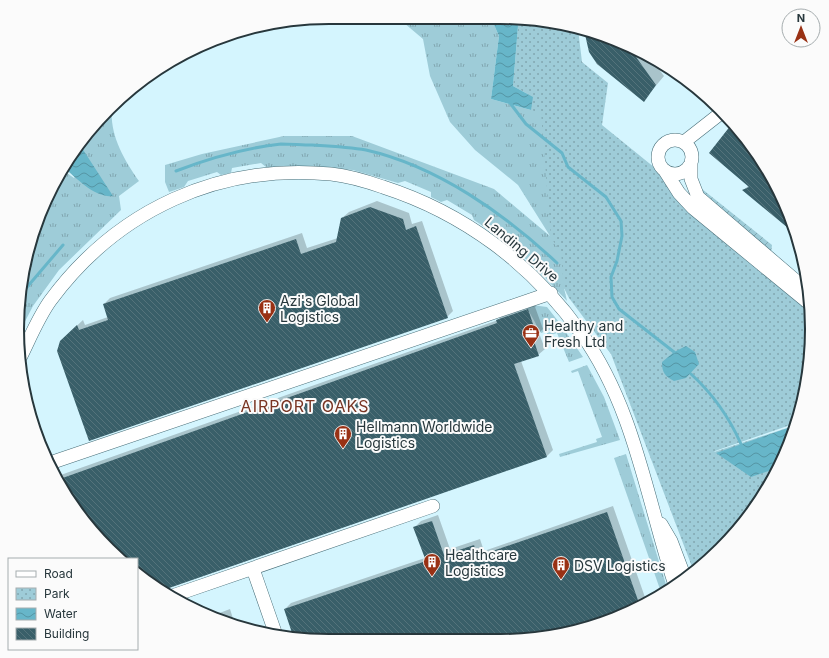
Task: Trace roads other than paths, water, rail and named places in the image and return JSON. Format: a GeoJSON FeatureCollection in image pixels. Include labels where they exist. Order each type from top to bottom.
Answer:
{"type":"FeatureCollection","features":[{"type":"Feature","properties":{"kind":"street"},"geometry":{"type":"LineString","coordinates":[[684,142],[718,115]]}},
{"type":"Feature","properties":{"kind":"street"},"geometry":{"type":"LineString","coordinates":[[801,285],[698,198],[691,179],[691,151],[684,142],[674,139],[664,142],[658,151],[658,161],[679,193],[693,208],[803,298]]}},
{"type":"Feature","properties":{"kind":"street"},"geometry":{"type":"LineString","coordinates":[[665,171],[675,174],[680,173],[691,163]]}},
{"type":"Feature","properties":{"kind":"street","name":"Landing Drive"},"geometry":{"type":"LineString","coordinates":[[25,348],[50,301],[82,264],[105,242],[129,223],[156,207],[180,196],[210,185],[250,176],[278,173],[332,174],[358,179],[408,195],[471,228],[514,259],[551,293],[583,335],[603,370],[631,436],[644,471],[662,545],[674,579]]}},
{"type":"Feature","properties":{"kind":"street"},"geometry":{"type":"LineString","coordinates":[[54,462],[551,293]]}},
{"type":"Feature","properties":{"kind":"street"},"geometry":{"type":"LineString","coordinates":[[178,594],[433,506]]}},
{"type":"Feature","properties":{"kind":"street","name":"Landing Drive"},"geometry":{"type":"LineString","coordinates":[[656,518],[671,541],[684,573]]}},
{"type":"Feature","properties":{"kind":"street"},"geometry":{"type":"LineString","coordinates":[[253,569],[274,629]]}},
{"type":"Feature","properties":{"kind":"water"},"geometry":{"type":"Polygon","coordinates":[[[494,24],[518,25],[513,86],[533,97],[531,110],[491,99],[499,36],[494,24]]]}},
{"type":"Feature","properties":{"kind":"water"},"geometry":{"type":"Polygon","coordinates":[[[83,149],[113,196],[99,194],[80,182],[68,171],[83,149]]]}},
{"type":"Feature","properties":{"kind":"water"},"geometry":{"type":"Polygon","coordinates":[[[686,346],[695,352],[699,364],[686,378],[674,381],[665,374],[662,362],[674,352],[686,346]]]}},
{"type":"Feature","properties":{"kind":"water"},"geometry":{"type":"Polygon","coordinates":[[[789,428],[771,470],[751,477],[716,453],[789,428]]]}},
{"type":"Feature","properties":{"kind":"waterway"},"geometry":{"type":"LineString","coordinates":[[510,103],[526,124],[562,153],[568,167],[606,197],[621,221],[622,236],[617,261],[611,277],[612,297],[619,309],[674,352]]}},
{"type":"Feature","properties":{"kind":"waterway"},"geometry":{"type":"LineString","coordinates":[[176,171],[228,154],[281,144],[332,146],[366,150],[392,157],[418,168],[469,194],[515,227],[557,263]]}},
{"type":"Feature","properties":{"kind":"waterway"},"geometry":{"type":"LineString","coordinates":[[27,287],[63,245]]}},
{"type":"Feature","properties":{"kind":"waterway"},"geometry":{"type":"LineString","coordinates":[[691,374],[720,406],[741,444]]}},
{"type":"Feature","properties":{"kind":"place","name":"Azi's Global Logistics"},"geometry":{"type":"Point","coordinates":[267,323]}},
{"type":"Feature","properties":{"kind":"place","name":"Healthy and Fresh Ltd"},"geometry":{"type":"Point","coordinates":[531,348]}},
{"type":"Feature","properties":{"kind":"place","name":"Hellmann Worldwide Logistics"},"geometry":{"type":"Point","coordinates":[343,449]}},
{"type":"Feature","properties":{"kind":"place","name":"Healthcare Logistics"},"geometry":{"type":"Point","coordinates":[432,577]}},
{"type":"Feature","properties":{"kind":"place","name":"DSV Logistics"},"geometry":{"type":"Point","coordinates":[561,580]}},
{"type":"Feature","properties":{"kind":"district","name":"AIRPORT OAKS"},"geometry":{"type":"Point","coordinates":[305,406]}}]}
